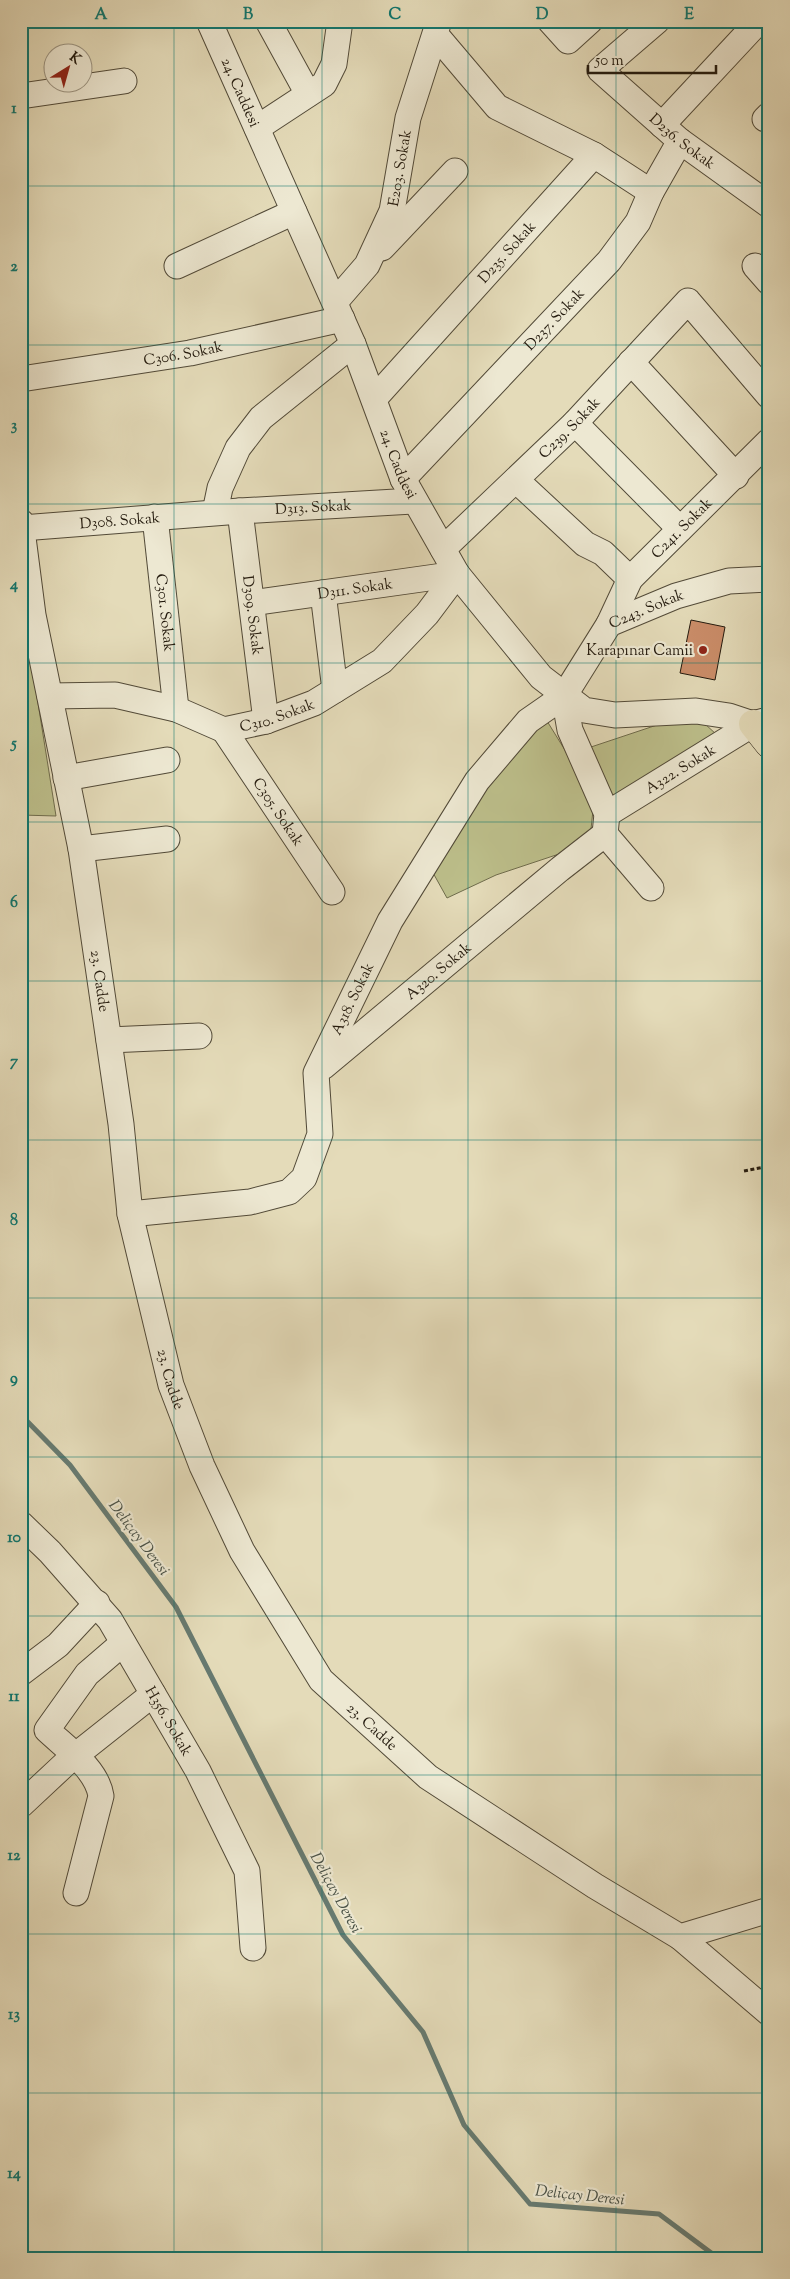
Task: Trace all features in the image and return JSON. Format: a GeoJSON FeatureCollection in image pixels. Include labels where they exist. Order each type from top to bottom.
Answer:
{"type":"FeatureCollection","features":[{"type":"Feature","properties":{"kind":"street","name":"24. Caddesi"},"geometry":{"type":"LineString","coordinates":[[209,21],[353,344],[408,490],[457,574],[541,677],[584,710],[615,715],[696,712],[729,716],[764,729]]}},
{"type":"Feature","properties":{"kind":"street"},"geometry":{"type":"LineString","coordinates":[[268,21],[308,94]]}},
{"type":"Feature","properties":{"kind":"street"},"geometry":{"type":"LineString","coordinates":[[257,128],[324,84],[334,64],[340,21]]}},
{"type":"Feature","properties":{"kind":"street"},"geometry":{"type":"LineString","coordinates":[[550,21],[568,41],[590,21]]}},
{"type":"Feature","properties":{"kind":"street","name":"D236. Sokak"},"geometry":{"type":"LineString","coordinates":[[657,21],[600,70],[671,133],[769,205]]}},
{"type":"Feature","properties":{"kind":"street","name":"D237. Sokak"},"geometry":{"type":"LineString","coordinates":[[408,490],[610,261],[638,222],[671,133],[761,25]]}},
{"type":"Feature","properties":{"kind":"street"},"geometry":{"type":"LineString","coordinates":[[438,28],[497,107],[594,155],[650,192]]}},
{"type":"Feature","properties":{"kind":"street","name":"E203. Sokak"},"geometry":{"type":"LineString","coordinates":[[338,311],[367,265],[392,211],[408,118],[438,28]]}},
{"type":"Feature","properties":{"kind":"street"},"geometry":{"type":"LineString","coordinates":[[21,96],[124,80]]}},
{"type":"Feature","properties":{"kind":"street","name":"D235. Sokak"},"geometry":{"type":"LineString","coordinates":[[374,399],[594,155]]}},
{"type":"Feature","properties":{"kind":"street"},"geometry":{"type":"LineString","coordinates":[[367,265],[454,171]]}},
{"type":"Feature","properties":{"kind":"street"},"geometry":{"type":"LineString","coordinates":[[177,266],[294,212]]}},
{"type":"Feature","properties":{"kind":"street","name":"C239. Sokak"},"geometry":{"type":"LineString","coordinates":[[443,549],[575,423],[688,301],[769,396]]}},
{"type":"Feature","properties":{"kind":"street","name":"C306. Sokak"},"geometry":{"type":"LineString","coordinates":[[21,378],[190,353],[338,311]]}},
{"type":"Feature","properties":{"kind":"street"},"geometry":{"type":"LineString","coordinates":[[215,512],[220,488],[238,448],[261,418],[353,344]]}},
{"type":"Feature","properties":{"kind":"street"},"geometry":{"type":"LineString","coordinates":[[631,362],[736,476]]}},
{"type":"Feature","properties":{"kind":"street"},"geometry":{"type":"LineString","coordinates":[[575,423],[680,529]]}},
{"type":"Feature","properties":{"kind":"street","name":"C241. Sokak"},"geometry":{"type":"LineString","coordinates":[[609,624],[630,579],[736,476],[769,441]]}},
{"type":"Feature","properties":{"kind":"street"},"geometry":{"type":"LineString","coordinates":[[516,480],[585,544],[603,553],[630,579]]}},
{"type":"Feature","properties":{"kind":"street","name":"D313. Sokak"},"geometry":{"type":"LineString","coordinates":[[215,512],[240,511],[408,490]]}},
{"type":"Feature","properties":{"kind":"street","name":"D309. Sokak"},"geometry":{"type":"LineString","coordinates":[[240,511],[266,720]]}},
{"type":"Feature","properties":{"kind":"street","name":"D308. Sokak"},"geometry":{"type":"LineString","coordinates":[[22,525],[215,512]]}},
{"type":"Feature","properties":{"kind":"street","name":"C301. Sokak"},"geometry":{"type":"LineString","coordinates":[[155,517],[176,709]]}},
{"type":"Feature","properties":{"kind":"street","name":"23. Cadde"},"geometry":{"type":"LineString","coordinates":[[22,525],[33,615],[81,849],[109,1040],[130,1214],[171,1385],[202,1466],[242,1551],[321,1680],[428,1777],[595,1886],[680,1937],[769,2013]]}},
{"type":"Feature","properties":{"kind":"street","name":"D311. Sokak"},"geometry":{"type":"LineString","coordinates":[[252,603],[457,574]]}},
{"type":"Feature","properties":{"kind":"street","name":"C310. Sokak"},"geometry":{"type":"LineString","coordinates":[[50,696],[115,695],[176,709],[224,730],[266,720],[314,703],[382,661],[426,614],[457,574]]}},
{"type":"Feature","properties":{"kind":"street","name":"C243. Sokak"},"geometry":{"type":"LineString","coordinates":[[564,696],[609,624],[684,594],[729,581],[769,579]]}},
{"type":"Feature","properties":{"kind":"street"},"geometry":{"type":"LineString","coordinates":[[323,593],[336,690]]}},
{"type":"Feature","properties":{"kind":"street"},"geometry":{"type":"LineString","coordinates":[[564,696],[570,730],[606,824],[651,888]]}},
{"type":"Feature","properties":{"kind":"street","name":"A318. Sokak"},"geometry":{"type":"LineString","coordinates":[[130,1214],[250,1202],[289,1192],[304,1178],[320,1134],[316,1073],[390,922],[477,781],[528,721],[564,696]]}},
{"type":"Feature","properties":{"kind":"street","name":"A322. Sokak"},"geometry":{"type":"LineString","coordinates":[[560,869],[606,824],[764,729]]}},
{"type":"Feature","properties":{"kind":"street","name":"C305. Sokak"},"geometry":{"type":"LineString","coordinates":[[224,730],[332,892]]}},
{"type":"Feature","properties":{"kind":"street"},"geometry":{"type":"LineString","coordinates":[[66,778],[167,760]]}},
{"type":"Feature","properties":{"kind":"street"},"geometry":{"type":"LineString","coordinates":[[81,849],[167,839]]}},
{"type":"Feature","properties":{"kind":"street","name":"A320. Sokak"},"geometry":{"type":"LineString","coordinates":[[316,1073],[560,869]]}},
{"type":"Feature","properties":{"kind":"street"},"geometry":{"type":"LineString","coordinates":[[109,1040],[199,1036]]}},
{"type":"Feature","properties":{"kind":"street","name":"H356. Sokak"},"geometry":{"type":"LineString","coordinates":[[21,1524],[97,1603],[123,1642],[198,1771],[247,1872],[253,1948]]}},
{"type":"Feature","properties":{"kind":"street"},"geometry":{"type":"LineString","coordinates":[[21,1673],[58,1645],[97,1603]]}},
{"type":"Feature","properties":{"kind":"street"},"geometry":{"type":"LineString","coordinates":[[76,1893],[101,1796],[100,1786],[92,1775],[47,1730],[87,1674],[123,1642]]}},
{"type":"Feature","properties":{"kind":"street"},"geometry":{"type":"LineString","coordinates":[[21,1806],[74,1756],[152,1694]]}},
{"type":"Feature","properties":{"kind":"street"},"geometry":{"type":"LineString","coordinates":[[680,1937],[769,1910]]}},
{"type":"Feature","properties":{"kind":"path"},"geometry":{"type":"LineString","coordinates":[[744,1171],[769,1166]]}},
{"type":"Feature","properties":{"kind":"green space"},"geometry":{"type":"Polygon","coordinates":[[[21,596],[56,816],[21,815],[21,596]]]}},
{"type":"Feature","properties":{"kind":"green space"},"geometry":{"type":"Polygon","coordinates":[[[547,721],[568,755],[593,810],[591,829],[565,852],[496,875],[447,898],[432,871],[515,744],[547,721]]]}},
{"type":"Feature","properties":{"kind":"green space"},"geometry":{"type":"Polygon","coordinates":[[[663,723],[704,723],[717,735],[620,795],[610,795],[588,748],[663,723]]]}},
{"type":"Feature","properties":{"kind":"building","name":"Karapınar Camii"},"geometry":{"type":"Polygon","coordinates":[[[691,620],[725,627],[715,680],[680,673],[691,620]]]}},
{"type":"Feature","properties":{"kind":"waterway","name":"Deliçay Deresi"},"geometry":{"type":"LineString","coordinates":[[21,1415],[70,1465],[176,1607],[343,1935],[423,2032],[464,2125],[530,2204],[659,2214],[718,2258]]}},
{"type":"Feature","properties":{"kind":"place","name":"Karapınar Camii"},"geometry":{"type":"Point","coordinates":[703,650]}}]}
